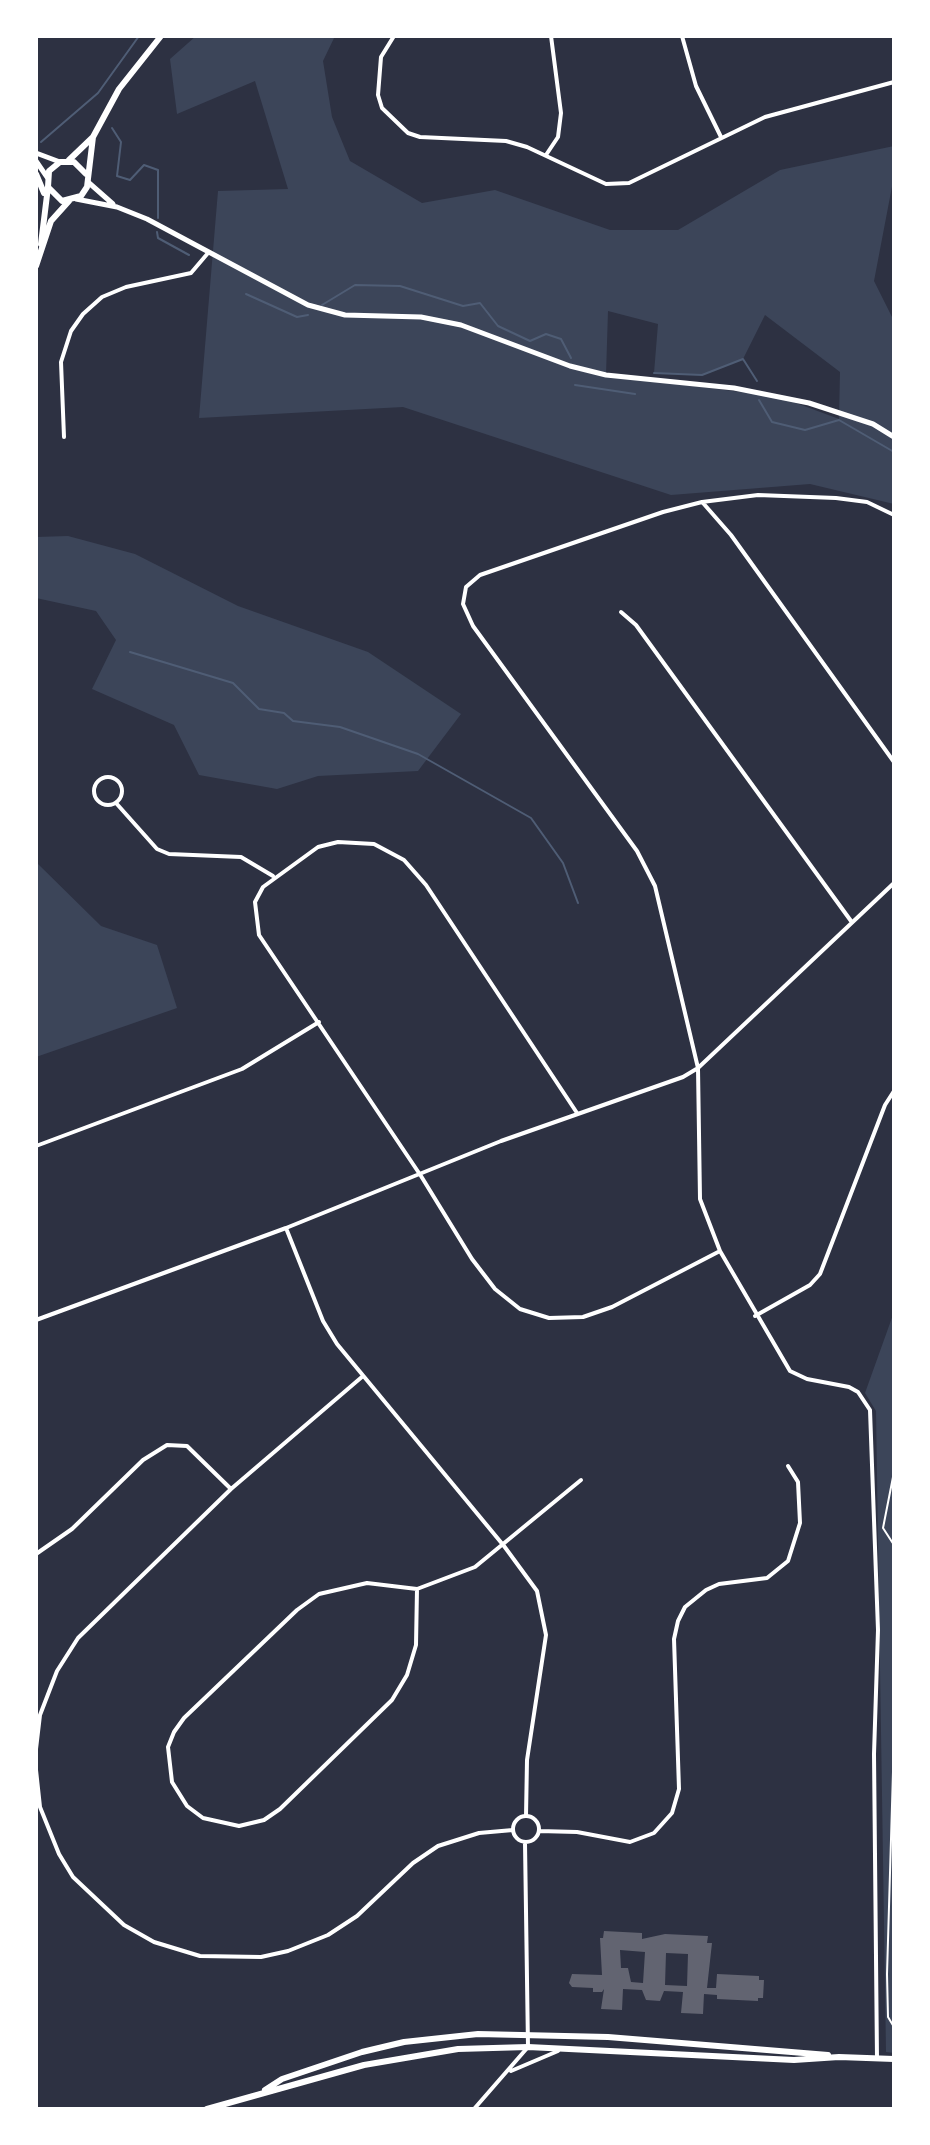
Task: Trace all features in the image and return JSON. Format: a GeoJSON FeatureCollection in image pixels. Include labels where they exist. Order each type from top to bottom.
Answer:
{"type":"FeatureCollection","features":[{"type":"Feature","properties":{"kind":"main road"},"geometry":{"type":"LineString","coordinates":[[40,252],[47,177],[60,162],[69,160],[93,137],[119,89],[161,36]]}},
{"type":"Feature","properties":{"kind":"main road"},"geometry":{"type":"LineString","coordinates":[[36,266],[51,221],[84,192],[93,137]]}},
{"type":"Feature","properties":{"kind":"main road"},"geometry":{"type":"LineString","coordinates":[[69,160],[80,165],[87,178]]}},
{"type":"Feature","properties":{"kind":"main road"},"geometry":{"type":"LineString","coordinates":[[36,174],[46,190],[56,198],[72,200]]}},
{"type":"Feature","properties":{"kind":"main road"},"geometry":{"type":"LineString","coordinates":[[262,2092],[282,2079],[404,2042],[478,2034],[529,2034],[793,2049],[839,2057]]}},
{"type":"Feature","properties":{"kind":"main road"},"geometry":{"type":"LineString","coordinates":[[207,2109],[262,2092],[284,2090],[330,2073],[431,2052],[528,2047],[794,2060],[839,2057],[894,2059]]}},
{"type":"Feature","properties":{"kind":"street"},"geometry":{"type":"LineString","coordinates":[[394,36],[381,57],[378,77],[382,108],[393,122],[420,137],[506,141],[546,155],[606,184],[629,183],[765,117],[894,82]]}},
{"type":"Feature","properties":{"kind":"street"},"geometry":{"type":"LineString","coordinates":[[546,155],[558,137],[561,113],[551,36]]}},
{"type":"Feature","properties":{"kind":"street"},"geometry":{"type":"LineString","coordinates":[[682,36],[696,86],[721,137]]}},
{"type":"Feature","properties":{"kind":"street"},"geometry":{"type":"LineString","coordinates":[[36,153],[60,162]]}},
{"type":"Feature","properties":{"kind":"street"},"geometry":{"type":"LineString","coordinates":[[36,161],[47,177]]}},
{"type":"Feature","properties":{"kind":"street"},"geometry":{"type":"LineString","coordinates":[[87,178],[98,194],[117,207],[283,294],[345,315],[421,317],[461,325],[570,366],[606,375],[734,388],[809,403],[873,424],[894,437]]}},
{"type":"Feature","properties":{"kind":"street"},"geometry":{"type":"LineString","coordinates":[[72,200],[117,207]]}},
{"type":"Feature","properties":{"kind":"street"},"geometry":{"type":"LineString","coordinates":[[64,437],[61,362],[71,331],[83,314],[102,297],[126,287],[191,273],[208,253]]}},
{"type":"Feature","properties":{"kind":"street"},"geometry":{"type":"LineString","coordinates":[[877,2059],[874,1754],[878,1627],[870,1410],[858,1392],[849,1387],[807,1379],[790,1371],[755,1316],[720,1251],[700,1199],[698,1068],[655,886],[622,829],[473,626],[463,604],[466,587],[480,575],[640,519],[702,502],[758,495],[836,498],[867,502],[894,515]]}},
{"type":"Feature","properties":{"kind":"street"},"geometry":{"type":"LineString","coordinates":[[702,502],[731,535],[894,762]]}},
{"type":"Feature","properties":{"kind":"street"},"geometry":{"type":"LineString","coordinates":[[621,612],[633,621],[851,921]]}},
{"type":"Feature","properties":{"kind":"street"},"geometry":{"type":"LineString","coordinates":[[107,777],[119,782],[122,791],[116,803],[107,806],[98,802],[93,789],[98,780],[107,777]]}},
{"type":"Feature","properties":{"kind":"street"},"geometry":{"type":"LineString","coordinates":[[116,803],[157,849],[169,854],[241,857],[273,876]]}},
{"type":"Feature","properties":{"kind":"street"},"geometry":{"type":"LineString","coordinates":[[577,1113],[426,885],[404,860],[374,844],[338,842],[318,847],[273,876],[255,902],[259,935],[421,1176],[472,1259],[495,1289],[520,1309],[549,1318],[583,1317],[612,1307],[720,1251]]}},
{"type":"Feature","properties":{"kind":"street"},"geometry":{"type":"LineString","coordinates":[[36,1320],[286,1228],[577,1113],[683,1077],[698,1068],[894,883]]}},
{"type":"Feature","properties":{"kind":"street"},"geometry":{"type":"LineString","coordinates":[[36,1146],[242,1069],[319,1022]]}},
{"type":"Feature","properties":{"kind":"street"},"geometry":{"type":"LineString","coordinates":[[755,1316],[810,1285],[820,1274],[885,1105],[894,1091]]}},
{"type":"Feature","properties":{"kind":"street"},"geometry":{"type":"LineString","coordinates":[[286,1228],[323,1321],[363,1376],[504,1546],[537,1591],[545,1625],[543,1667],[527,1760],[526,1816]]}},
{"type":"Feature","properties":{"kind":"street"},"geometry":{"type":"LineString","coordinates":[[36,1749],[40,1715],[57,1671],[78,1638],[231,1489],[363,1376]]}},
{"type":"Feature","properties":{"kind":"street"},"geometry":{"type":"LineString","coordinates":[[36,1554],[72,1529],[143,1460],[167,1445],[187,1446],[231,1489]]}},
{"type":"Feature","properties":{"kind":"street"},"geometry":{"type":"LineString","coordinates":[[539,1831],[577,1832],[630,1842],[654,1833],[672,1813],[679,1789],[674,1639],[678,1621],[685,1607],[706,1590],[719,1584],[767,1578],[788,1561],[800,1523],[798,1482],[788,1466]]}},
{"type":"Feature","properties":{"kind":"street"},"geometry":{"type":"LineString","coordinates":[[417,1589],[416,1645],[392,1700],[280,1809],[264,1820],[239,1826],[203,1818],[187,1806],[177,1794],[169,1769],[168,1747],[174,1732],[184,1718],[297,1610],[319,1594],[343,1586],[386,1583],[417,1589],[475,1567],[581,1480]]}},
{"type":"Feature","properties":{"kind":"street"},"geometry":{"type":"LineString","coordinates":[[36,1770],[45,1819],[59,1854],[81,1887],[124,1925],[154,1942],[200,1956],[261,1957],[288,1951],[328,1935],[357,1916],[413,1863],[438,1846],[466,1836],[513,1830]]}},
{"type":"Feature","properties":{"kind":"street"},"geometry":{"type":"LineString","coordinates":[[526,1816],[535,1819],[539,1831],[536,1838],[525,1843],[515,1837],[513,1830],[515,1822],[526,1816]]}},
{"type":"Feature","properties":{"kind":"street"},"geometry":{"type":"LineString","coordinates":[[474,2109],[528,2047],[525,1843]]}},
{"type":"Feature","properties":{"kind":"street"},"geometry":{"type":"LineString","coordinates":[[505,2073],[566,2049]]}},
{"type":"Feature","properties":{"kind":"path"},"geometry":{"type":"LineString","coordinates":[[894,1472],[883,1528],[894,1545]]}},
{"type":"Feature","properties":{"kind":"path"},"geometry":{"type":"LineString","coordinates":[[894,1738],[887,1974],[888,2017],[894,2027]]}},
{"type":"Feature","properties":{"kind":"shaded area"},"geometry":{"type":"Polygon","coordinates":[[[196,36],[335,36],[323,61],[332,117],[350,161],[422,203],[495,190],[610,230],[678,230],[780,170],[894,146],[894,176],[874,281],[894,321],[894,504],[810,484],[671,495],[403,407],[199,418],[218,191],[288,189],[255,81],[177,114],[170,59],[196,36]],[[608,311],[606,375],[780,397],[839,419],[840,372],[765,315],[743,359],[702,375],[654,373],[658,324],[608,311]]]}},
{"type":"Feature","properties":{"kind":"shaded area"},"geometry":{"type":"Polygon","coordinates":[[[68,536],[135,554],[238,606],[368,652],[461,714],[418,771],[318,776],[277,789],[199,775],[174,725],[92,689],[116,640],[96,611],[36,598],[36,537],[68,536]]]}},
{"type":"Feature","properties":{"kind":"shaded area"},"geometry":{"type":"Polygon","coordinates":[[[36,862],[101,926],[157,945],[177,1008],[36,1057],[36,862]]]}},
{"type":"Feature","properties":{"kind":"shaded area"},"geometry":{"type":"Polygon","coordinates":[[[894,1312],[894,2053],[886,2052],[876,1411],[865,1393],[894,1312]]]}},
{"type":"Feature","properties":{"kind":"building"},"geometry":{"type":"Polygon","coordinates":[[[604,1931],[642,1933],[642,1939],[665,1934],[708,1936],[707,1943],[712,1943],[707,1988],[716,1988],[717,1974],[759,1976],[759,1980],[764,1980],[763,1998],[758,1998],[758,2001],[717,1999],[717,1995],[704,1994],[703,2014],[681,2013],[683,1992],[664,1991],[660,2001],[646,2000],[642,1990],[623,1989],[622,2010],[601,2009],[604,1989],[593,1992],[593,1988],[572,1987],[569,1983],[572,1974],[602,1975],[600,1938],[603,1938],[604,1931]],[[620,1950],[621,1968],[628,1968],[631,1982],[643,1983],[645,1952],[620,1950]],[[666,1953],[665,1985],[687,1986],[688,1954],[666,1953]]]}},
{"type":"Feature","properties":{"kind":"waterway"},"geometry":{"type":"LineString","coordinates":[[41,142],[98,93],[139,36]]}},
{"type":"Feature","properties":{"kind":"waterway"},"geometry":{"type":"LineString","coordinates":[[112,128],[121,142],[117,176],[130,180],[144,165],[158,170],[158,218]]}},
{"type":"Feature","properties":{"kind":"waterway"},"geometry":{"type":"LineString","coordinates":[[157,232],[158,238],[189,255]]}},
{"type":"Feature","properties":{"kind":"waterway"},"geometry":{"type":"LineString","coordinates":[[322,305],[355,285],[400,286],[463,306],[480,303],[498,326],[530,341],[546,334],[561,339],[571,358]]}},
{"type":"Feature","properties":{"kind":"waterway"},"geometry":{"type":"LineString","coordinates":[[246,294],[297,317],[308,315]]}},
{"type":"Feature","properties":{"kind":"waterway"},"geometry":{"type":"LineString","coordinates":[[654,373],[702,375],[743,359],[757,381]]}},
{"type":"Feature","properties":{"kind":"waterway"},"geometry":{"type":"LineString","coordinates":[[575,385],[635,394]]}},
{"type":"Feature","properties":{"kind":"waterway"},"geometry":{"type":"LineString","coordinates":[[759,400],[772,422],[805,430],[839,420],[894,452]]}},
{"type":"Feature","properties":{"kind":"waterway"},"geometry":{"type":"LineString","coordinates":[[130,652],[233,683],[259,709],[284,713],[293,721],[340,727],[418,754],[531,818],[563,863],[578,903]]}}]}
